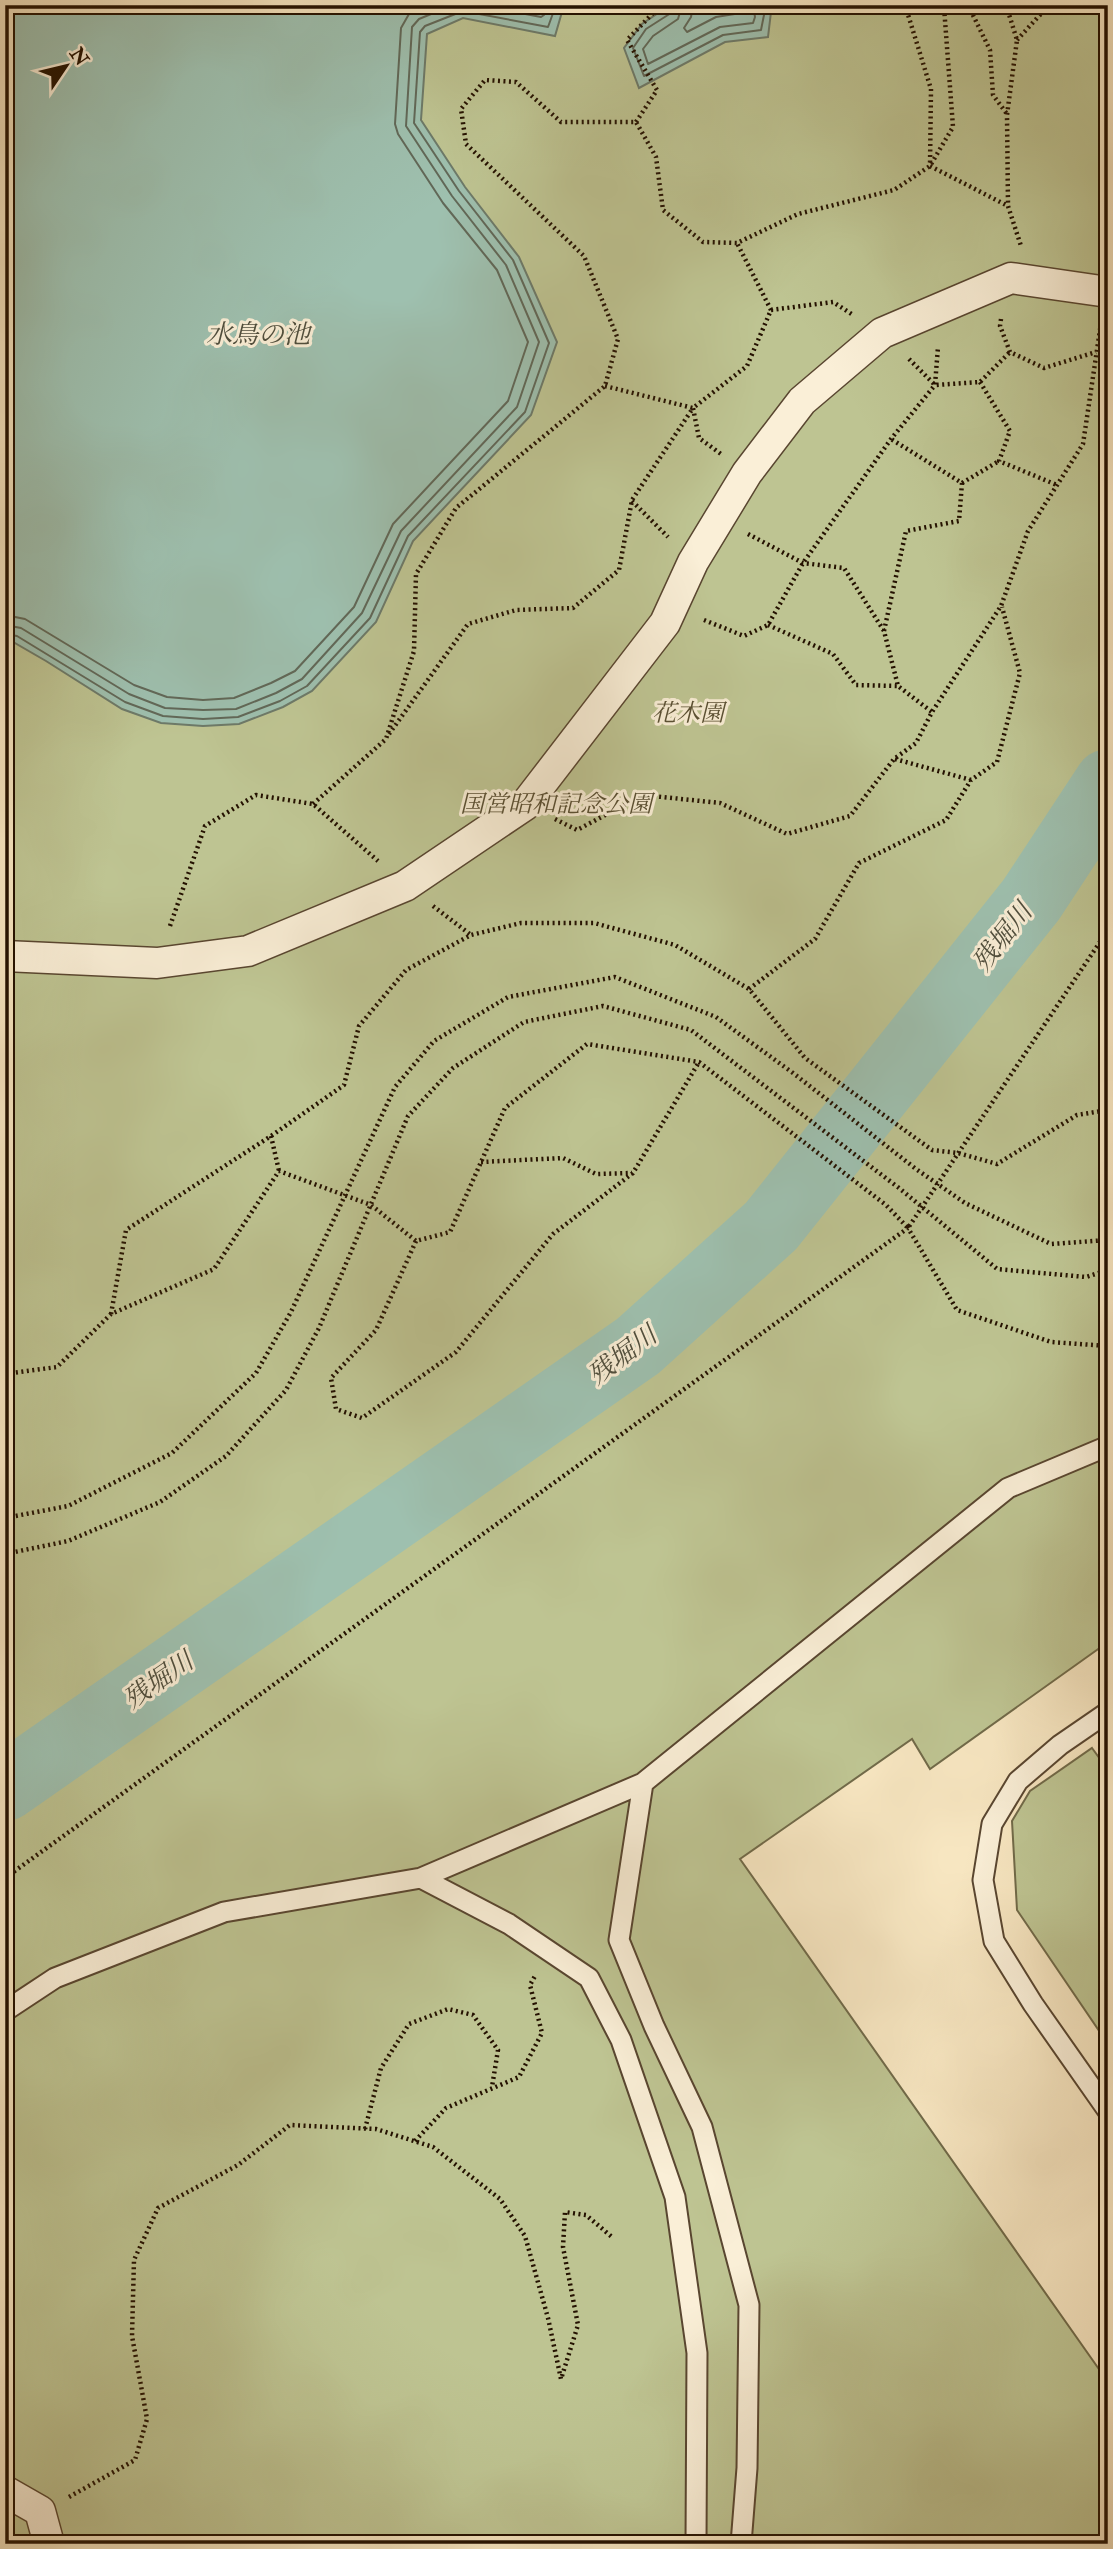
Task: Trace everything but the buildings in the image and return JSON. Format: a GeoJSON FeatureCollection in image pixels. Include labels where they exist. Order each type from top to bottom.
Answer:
{"type":"FeatureCollection","features":[{"type":"Feature","properties":{"kind":"street"},"geometry":{"type":"LineString","coordinates":[[5,956],[157,963],[248,951],[405,886],[525,805],[665,623],[694,562],[747,473],[802,401],[882,333],[1022,279],[1107,291]]}},
{"type":"Feature","properties":{"kind":"street"},"geometry":{"type":"LineString","coordinates":[[5,2491],[40,2511],[49,2544]]}},
{"type":"Feature","properties":{"kind":"lane"},"geometry":{"type":"LineString","coordinates":[[5,2011],[55,1978],[224,1912],[421,1878],[643,1783],[1008,1489],[1108,1446]]}},
{"type":"Feature","properties":{"kind":"lane"},"geometry":{"type":"LineString","coordinates":[[1108,1712],[1060,1745],[1018,1781],[992,1824],[983,1880],[994,1941],[1033,2004],[1108,2111]]}},
{"type":"Feature","properties":{"kind":"lane"},"geometry":{"type":"LineString","coordinates":[[643,1783],[619,1940],[654,2026],[702,2127],[750,2305],[747,2468],[741,2544]]}},
{"type":"Feature","properties":{"kind":"lane"},"geometry":{"type":"LineString","coordinates":[[421,1878],[509,1924],[589,1978],[615,2028],[675,2197],[697,2353],[696,2544]]}},
{"type":"Feature","properties":{"kind":"path"},"geometry":{"type":"LineString","coordinates":[[636,122],[657,90],[627,40],[653,13],[648,5]]}},
{"type":"Feature","properties":{"kind":"path"},"geometry":{"type":"LineString","coordinates":[[905,5],[931,89],[930,166]]}},
{"type":"Feature","properties":{"kind":"path"},"geometry":{"type":"LineString","coordinates":[[636,122],[656,157],[663,210],[703,242],[737,243],[797,214],[894,190],[930,166],[953,127],[944,7],[948,5]]}},
{"type":"Feature","properties":{"kind":"path"},"geometry":{"type":"LineString","coordinates":[[968,5],[990,50],[993,95],[1007,115]]}},
{"type":"Feature","properties":{"kind":"path"},"geometry":{"type":"LineString","coordinates":[[1006,5],[1017,40],[1007,115],[1008,206],[1022,279],[1000,326],[1010,352],[1044,368],[1096,352]]}},
{"type":"Feature","properties":{"kind":"path"},"geometry":{"type":"LineString","coordinates":[[1017,40],[1049,5]]}},
{"type":"Feature","properties":{"kind":"path"},"geometry":{"type":"LineString","coordinates":[[386,739],[414,651],[415,574],[456,508],[605,386],[618,339],[584,256],[466,144],[461,109],[485,80],[516,82],[561,122],[636,122]]}},
{"type":"Feature","properties":{"kind":"path"},"geometry":{"type":"LineString","coordinates":[[930,166],[1008,206]]}},
{"type":"Feature","properties":{"kind":"path"},"geometry":{"type":"LineString","coordinates":[[737,243],[771,310]]}},
{"type":"Feature","properties":{"kind":"path"},"geometry":{"type":"LineString","coordinates":[[525,805],[577,830],[643,795],[720,803],[787,834],[850,816],[894,759],[916,743],[932,712],[1001,606],[1028,531],[1083,444],[1107,291]]}},
{"type":"Feature","properties":{"kind":"path"},"geometry":{"type":"LineString","coordinates":[[771,310],[833,302],[882,333],[935,385]]}},
{"type":"Feature","properties":{"kind":"path"},"geometry":{"type":"LineString","coordinates":[[313,804],[386,739],[468,624],[516,610],[573,608],[619,570],[632,500],[693,408],[747,366],[771,310]]}},
{"type":"Feature","properties":{"kind":"path"},"geometry":{"type":"LineString","coordinates":[[673,607],[744,636],[768,625],[803,562],[891,439],[935,385],[980,382],[1010,352]]}},
{"type":"Feature","properties":{"kind":"path"},"geometry":{"type":"LineString","coordinates":[[962,483],[999,461],[1010,431],[980,382]]}},
{"type":"Feature","properties":{"kind":"path"},"geometry":{"type":"LineString","coordinates":[[605,386],[693,408]]}},
{"type":"Feature","properties":{"kind":"path"},"geometry":{"type":"LineString","coordinates":[[693,408],[699,438],[747,473]]}},
{"type":"Feature","properties":{"kind":"path"},"geometry":{"type":"LineString","coordinates":[[891,439],[962,483]]}},
{"type":"Feature","properties":{"kind":"path"},"geometry":{"type":"LineString","coordinates":[[999,461],[1057,485]]}},
{"type":"Feature","properties":{"kind":"path"},"geometry":{"type":"LineString","coordinates":[[884,631],[906,531],[959,521],[962,483]]}},
{"type":"Feature","properties":{"kind":"path"},"geometry":{"type":"LineString","coordinates":[[632,500],[694,562]]}},
{"type":"Feature","properties":{"kind":"path"},"geometry":{"type":"LineString","coordinates":[[719,520],[803,562],[844,568],[884,631],[898,687]]}},
{"type":"Feature","properties":{"kind":"path"},"geometry":{"type":"LineString","coordinates":[[748,989],[815,939],[859,863],[946,820],[971,780],[998,762],[1020,673],[1001,606]]}},
{"type":"Feature","properties":{"kind":"path"},"geometry":{"type":"LineString","coordinates":[[768,625],[833,654],[856,685],[898,687],[932,712]]}},
{"type":"Feature","properties":{"kind":"path"},"geometry":{"type":"LineString","coordinates":[[894,759],[971,780]]}},
{"type":"Feature","properties":{"kind":"path"},"geometry":{"type":"LineString","coordinates":[[157,963],[205,826],[256,795],[313,804],[405,886],[471,935]]}},
{"type":"Feature","properties":{"kind":"path"},"geometry":{"type":"LineString","coordinates":[[111,1314],[126,1230],[344,1085],[359,1026],[406,970],[471,935],[521,923],[594,923],[675,945],[748,989],[805,1058],[932,1150],[958,1153],[998,1164],[1077,1115],[1108,1110]]}},
{"type":"Feature","properties":{"kind":"path"},"geometry":{"type":"LineString","coordinates":[[5,1878],[908,1228],[1108,930]]}},
{"type":"Feature","properties":{"kind":"path"},"geometry":{"type":"LineString","coordinates":[[5,1518],[68,1506],[172,1452],[256,1373],[291,1312],[395,1087],[434,1041],[508,998],[615,977],[716,1017],[965,1203],[1051,1244],[1108,1240]]}},
{"type":"Feature","properties":{"kind":"path"},"geometry":{"type":"LineString","coordinates":[[5,1555],[68,1541],[160,1502],[226,1456],[286,1390],[319,1328],[408,1116],[453,1068],[524,1022],[603,1006],[691,1030],[900,1188],[997,1269],[1086,1277],[1108,1270]]}},
{"type":"Feature","properties":{"kind":"path"},"geometry":{"type":"LineString","coordinates":[[699,1062],[633,1173],[553,1234],[457,1352],[362,1418],[336,1409],[331,1378],[376,1330],[416,1241],[450,1231],[505,1108],[587,1044],[699,1062],[886,1205],[908,1228],[957,1310],[1051,1342],[1108,1346]]}},
{"type":"Feature","properties":{"kind":"path"},"geometry":{"type":"LineString","coordinates":[[5,1374],[57,1367],[111,1314],[214,1269],[279,1171],[271,1136]]}},
{"type":"Feature","properties":{"kind":"path"},"geometry":{"type":"LineString","coordinates":[[481,1161],[563,1158],[596,1174],[633,1173]]}},
{"type":"Feature","properties":{"kind":"path"},"geometry":{"type":"LineString","coordinates":[[279,1171],[371,1205],[416,1241]]}},
{"type":"Feature","properties":{"kind":"path"},"geometry":{"type":"LineString","coordinates":[[415,2141],[446,2108],[519,2077],[542,2033],[530,1985],[549,1951]]}},
{"type":"Feature","properties":{"kind":"path"},"geometry":{"type":"LineString","coordinates":[[365,2129],[381,2068],[409,2024],[448,2008],[473,2015],[498,2050],[492,2087]]}},
{"type":"Feature","properties":{"kind":"path"},"geometry":{"type":"LineString","coordinates":[[40,2511],[101,2481],[135,2460],[147,2419],[132,2336],[134,2260],[158,2207],[238,2165],[290,2125],[376,2129],[433,2147],[500,2199],[525,2236],[548,2318],[561,2379],[578,2325],[563,2246],[565,2212],[586,2215],[612,2236]]}},
{"type":"Feature","properties":{"kind":"green space","name":"国営昭和記念公園"},"geometry":{"type":"Polygon","coordinates":[[[5,5],[1108,5],[1108,1642],[930,1769],[912,1739],[740,1859],[1108,2382],[1108,2544],[5,2544],[5,5]]]}},
{"type":"Feature","properties":{"kind":"green space"},"geometry":{"type":"Polygon","coordinates":[[[1092,1748],[1108,1770],[1108,2044],[1017,1910],[1012,1821],[1030,1791],[1092,1748]]]}},
{"type":"Feature","properties":{"kind":"water","name":"水鳥の池"},"geometry":{"type":"Polygon","coordinates":[[[5,5],[564,5],[555,36],[463,18],[427,34],[421,120],[465,187],[519,257],[557,342],[531,415],[413,541],[376,622],[312,691],[283,707],[239,724],[203,726],[161,723],[122,709],[46,661],[13,642],[5,641],[5,5]]]}},
{"type":"Feature","properties":{"kind":"water"},"geometry":{"type":"Polygon","coordinates":[[[670,5],[767,5],[771,12],[768,37],[725,42],[639,88],[624,48],[642,24],[670,5]]]}},
{"type":"Feature","properties":{"kind":"waterway","name":"残堀川"},"geometry":{"type":"LineString","coordinates":[[5,1787],[638,1346],[771,1226],[1031,900],[1108,783]]}},
{"type":"Feature","properties":{"kind":"park label","name":"花木園"},"geometry":{"type":"Point","coordinates":[688,713]}}]}
